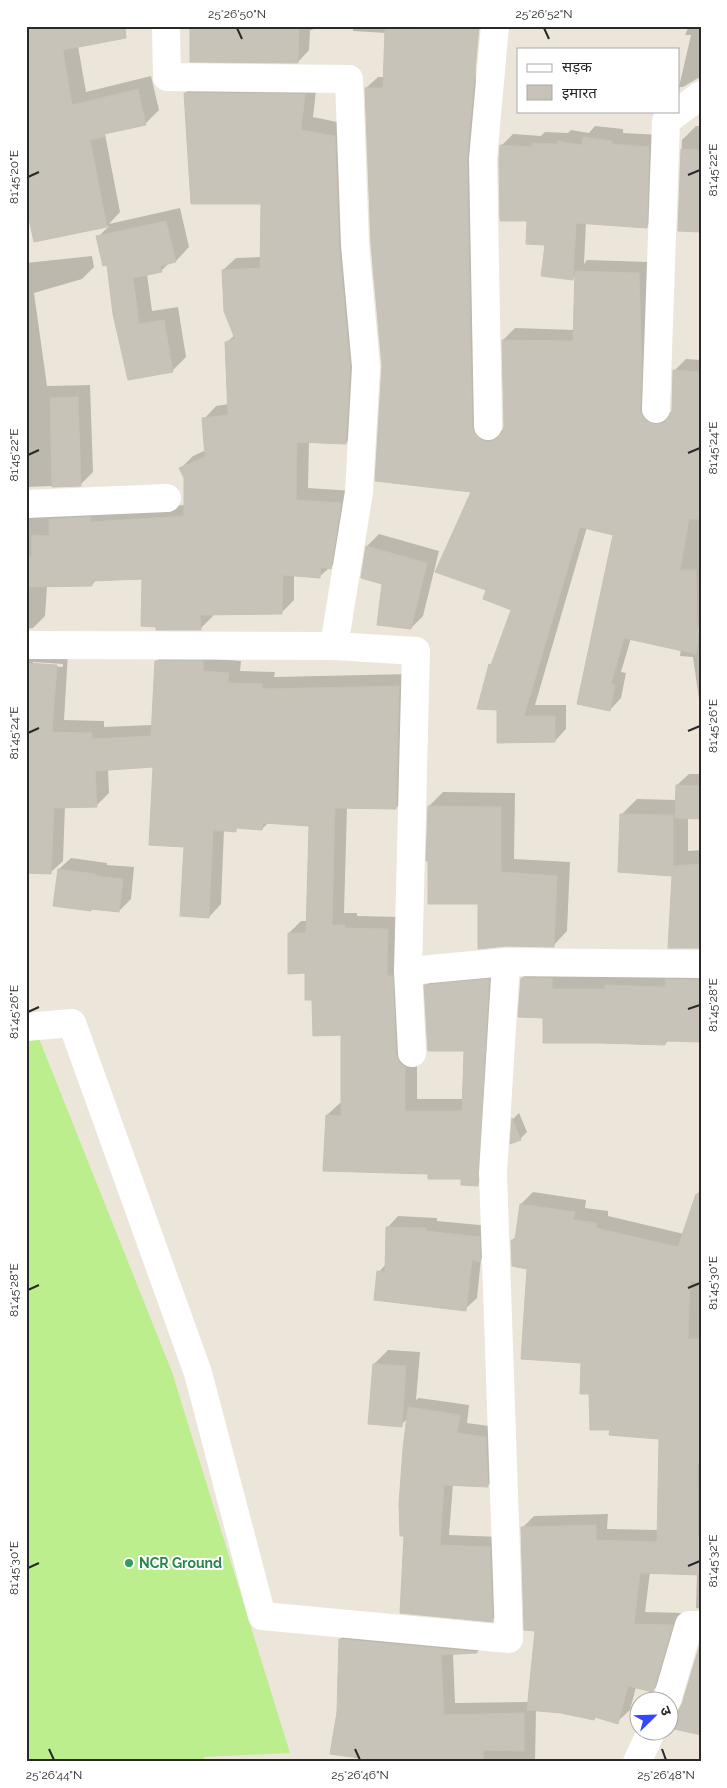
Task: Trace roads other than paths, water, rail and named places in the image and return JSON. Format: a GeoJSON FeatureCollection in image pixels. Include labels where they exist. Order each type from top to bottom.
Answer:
{"type":"FeatureCollection","features":[{"type":"Feature","properties":{"kind":"street"},"geometry":{"type":"LineString","coordinates":[[166,26],[167,77],[349,79],[355,245],[366,367],[359,492],[334,646]]}},
{"type":"Feature","properties":{"kind":"street"},"geometry":{"type":"LineString","coordinates":[[488,426],[483,159],[495,26]]}},
{"type":"Feature","properties":{"kind":"street"},"geometry":{"type":"LineString","coordinates":[[680,111],[701,95]]}},
{"type":"Feature","properties":{"kind":"street"},"geometry":{"type":"LineString","coordinates":[[656,409],[666,121],[678,112]]}},
{"type":"Feature","properties":{"kind":"street"},"geometry":{"type":"LineString","coordinates":[[26,504],[167,498]]}},
{"type":"Feature","properties":{"kind":"street"},"geometry":{"type":"LineString","coordinates":[[26,645],[334,646],[416,651],[408,971],[412,1053]]}},
{"type":"Feature","properties":{"kind":"street"},"geometry":{"type":"LineString","coordinates":[[408,971],[506,962],[701,964]]}},
{"type":"Feature","properties":{"kind":"street"},"geometry":{"type":"LineString","coordinates":[[26,1027],[72,1023],[198,1373],[262,1616],[508,1639],[493,1173],[506,962]]}},
{"type":"Feature","properties":{"kind":"street"},"geometry":{"type":"LineString","coordinates":[[670,1690],[688,1625],[701,1625]]}},
{"type":"Feature","properties":{"kind":"street"},"geometry":{"type":"LineString","coordinates":[[637,1762],[647,1740]]}},
{"type":"Feature","properties":{"kind":"place","name":"NCR Ground"},"geometry":{"type":"Point","coordinates":[129,1563]}}]}
